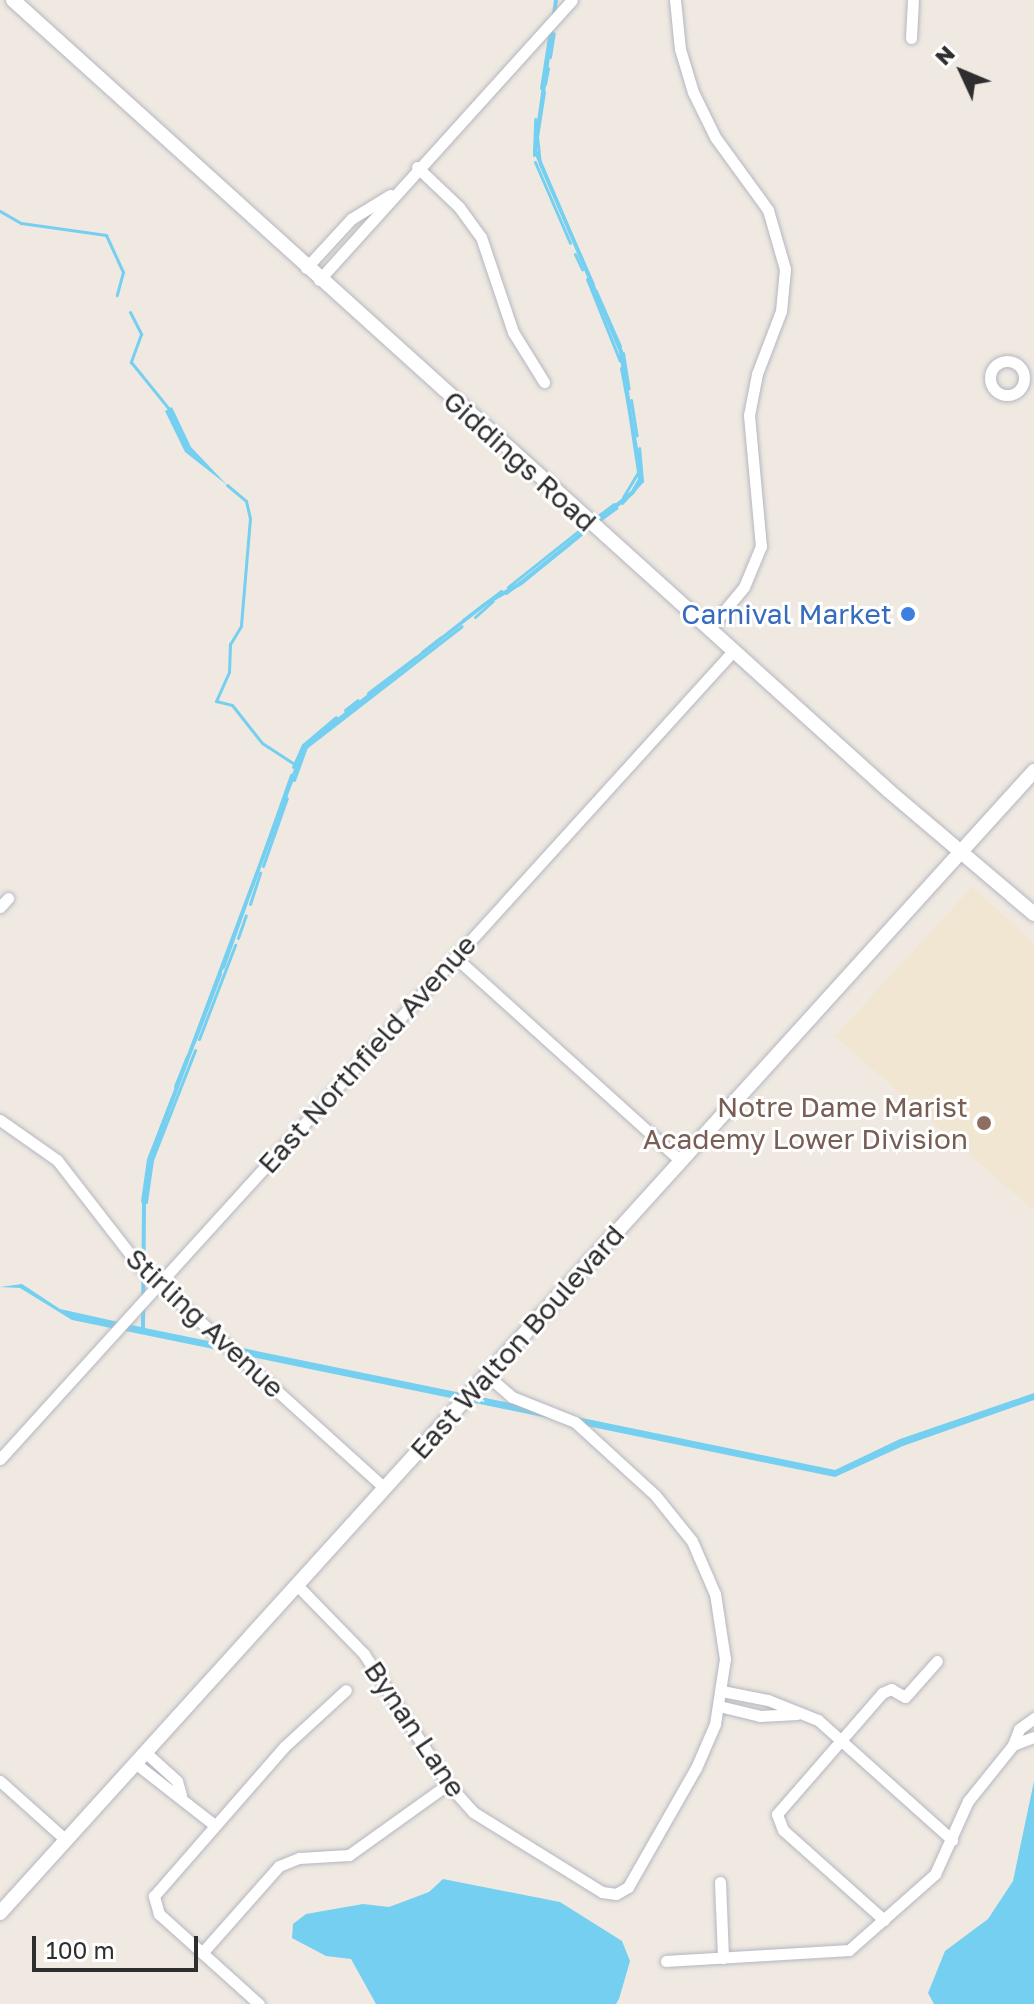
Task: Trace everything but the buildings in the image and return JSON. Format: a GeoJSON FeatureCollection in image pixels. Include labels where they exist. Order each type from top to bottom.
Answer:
{"type":"FeatureCollection","features":[{"type":"Feature","properties":{"kind":"main road","name":"Giddings Road"},"geometry":{"type":"LineString","coordinates":[[13,0],[319,280],[960,853],[1034,914]]}},
{"type":"Feature","properties":{"kind":"main road","name":"East Walton Boulevard"},"geometry":{"type":"LineString","coordinates":[[0,1913],[1034,771]]}},
{"type":"Feature","properties":{"kind":"street"},"geometry":{"type":"LineString","coordinates":[[319,280],[417,167],[572,0]]}},
{"type":"Feature","properties":{"kind":"street"},"geometry":{"type":"LineString","coordinates":[[675,0],[680,49],[693,92],[722,148],[768,210],[785,269],[781,311],[757,374],[749,415],[750,456],[762,519],[761,546],[749,579],[710,628]]}},
{"type":"Feature","properties":{"kind":"street"},"geometry":{"type":"LineString","coordinates":[[911,38],[913,0]]}},
{"type":"Feature","properties":{"kind":"street"},"geometry":{"type":"LineString","coordinates":[[417,167],[459,207],[481,237],[513,332],[544,382]]}},
{"type":"Feature","properties":{"kind":"street"},"geometry":{"type":"LineString","coordinates":[[306,268],[351,219],[394,193]]}},
{"type":"Feature","properties":{"kind":"street"},"geometry":{"type":"LineString","coordinates":[[1021,370],[1034,361]]}},
{"type":"Feature","properties":{"kind":"street","name":"East Northfield Avenue"},"geometry":{"type":"LineString","coordinates":[[0,1459],[734,650]]}},
{"type":"Feature","properties":{"kind":"street"},"geometry":{"type":"LineString","coordinates":[[455,957],[681,1161]]}},
{"type":"Feature","properties":{"kind":"street","name":"Stirling Avenue"},"geometry":{"type":"LineString","coordinates":[[0,1120],[68,1170],[118,1242],[158,1284],[385,1488]]}},
{"type":"Feature","properties":{"kind":"street"},"geometry":{"type":"LineString","coordinates":[[487,1375],[512,1397],[575,1422],[680,1522],[704,1565],[719,1610],[722,1691],[719,1706],[760,1716],[799,1714]]}},
{"type":"Feature","properties":{"kind":"street","name":"Bynan Lane"},"geometry":{"type":"LineString","coordinates":[[297,1585],[364,1654],[448,1784],[491,1827],[602,1892],[618,1893],[629,1885],[696,1768],[719,1706]]}},
{"type":"Feature","properties":{"kind":"street"},"geometry":{"type":"LineString","coordinates":[[884,1920],[777,1821],[779,1807],[882,1693],[896,1690],[905,1697],[937,1661]]}},
{"type":"Feature","properties":{"kind":"street"},"geometry":{"type":"LineString","coordinates":[[259,2004],[157,1912],[154,1898],[213,1824],[346,1690]]}},
{"type":"Feature","properties":{"kind":"street"},"geometry":{"type":"LineString","coordinates":[[722,1691],[768,1700],[818,1720],[952,1840]]}},
{"type":"Feature","properties":{"kind":"street"},"geometry":{"type":"LineString","coordinates":[[666,1961],[842,1953],[932,1878],[971,1797],[1013,1745],[1019,1729],[1034,1718]]}},
{"type":"Feature","properties":{"kind":"street"},"geometry":{"type":"LineString","coordinates":[[1013,1745],[1034,1737]]}},
{"type":"Feature","properties":{"kind":"street"},"geometry":{"type":"LineString","coordinates":[[140,1758],[167,1791],[181,1795],[213,1824]]}},
{"type":"Feature","properties":{"kind":"street"},"geometry":{"type":"LineString","coordinates":[[0,1781],[66,1840]]}},
{"type":"Feature","properties":{"kind":"street"},"geometry":{"type":"LineString","coordinates":[[202,1953],[279,1866],[299,1858],[349,1855],[448,1784]]}},
{"type":"Feature","properties":{"kind":"street"},"geometry":{"type":"LineString","coordinates":[[720,1882],[723,1958]]}},
{"type":"Feature","properties":{"kind":"shaded area","name":"Notre Dame Marist Academy Lower Division"},"geometry":{"type":"Polygon","coordinates":[[[972,887],[1034,943],[1034,1211],[835,1036],[972,887]]]}},
{"type":"Feature","properties":{"kind":"water"},"geometry":{"type":"Polygon","coordinates":[[[554,0],[558,0],[537,150],[623,351],[642,481],[634,494],[522,585],[487,605],[306,747],[152,1160],[146,1202],[145,1328],[835,1470],[900,1439],[1034,1393],[1034,1400],[903,1446],[835,1477],[72,1320],[20,1288],[0,1287],[22,1284],[60,1309],[141,1327],[142,1201],[148,1159],[303,745],[485,602],[519,582],[631,491],[638,479],[619,352],[533,150],[554,0]]]}},
{"type":"Feature","properties":{"kind":"water"},"geometry":{"type":"Polygon","coordinates":[[[172,407],[191,447],[227,485],[185,452],[165,411],[172,407]]]}},
{"type":"Feature","properties":{"kind":"water"},"geometry":{"type":"Polygon","coordinates":[[[1034,1781],[1034,2004],[934,2004],[928,1993],[945,1951],[988,1919],[1013,1881],[1034,1781]]]}},
{"type":"Feature","properties":{"kind":"water"},"geometry":{"type":"Polygon","coordinates":[[[443,1879],[560,1902],[622,1941],[630,1961],[616,2004],[376,2004],[351,1959],[326,1956],[292,1938],[293,1924],[306,1914],[363,1904],[389,1907],[429,1892],[443,1879]]]}},
{"type":"Feature","properties":{"kind":"waterway"},"geometry":{"type":"LineString","coordinates":[[550,57],[554,33]]}},
{"type":"Feature","properties":{"kind":"waterway"},"geometry":{"type":"LineString","coordinates":[[541,88],[549,37]]}},
{"type":"Feature","properties":{"kind":"waterway"},"geometry":{"type":"LineString","coordinates":[[545,84],[548,68]]}},
{"type":"Feature","properties":{"kind":"waterway"},"geometry":{"type":"LineString","coordinates":[[544,92],[537,136],[540,164],[593,284]]}},
{"type":"Feature","properties":{"kind":"waterway"},"geometry":{"type":"LineString","coordinates":[[534,155],[535,119]]}},
{"type":"Feature","properties":{"kind":"waterway"},"geometry":{"type":"LineString","coordinates":[[535,162],[570,243]]}},
{"type":"Feature","properties":{"kind":"waterway"},"geometry":{"type":"LineString","coordinates":[[0,211],[21,223],[106,235],[123,272],[117,295]]}},
{"type":"Feature","properties":{"kind":"waterway"},"geometry":{"type":"LineString","coordinates":[[575,254],[582,269]]}},
{"type":"Feature","properties":{"kind":"waterway"},"geometry":{"type":"LineString","coordinates":[[587,279],[620,361]]}},
{"type":"Feature","properties":{"kind":"waterway"},"geometry":{"type":"LineString","coordinates":[[596,291],[620,346]]}},
{"type":"Feature","properties":{"kind":"waterway"},"geometry":{"type":"LineString","coordinates":[[130,312],[141,334],[131,362],[169,409]]}},
{"type":"Feature","properties":{"kind":"waterway"},"geometry":{"type":"LineString","coordinates":[[623,353],[629,389]]}},
{"type":"Feature","properties":{"kind":"waterway"},"geometry":{"type":"LineString","coordinates":[[621,368],[640,469],[623,497]]}},
{"type":"Feature","properties":{"kind":"waterway"},"geometry":{"type":"LineString","coordinates":[[631,400],[637,436]]}},
{"type":"Feature","properties":{"kind":"waterway"},"geometry":{"type":"LineString","coordinates":[[622,503],[642,481],[639,448]]}},
{"type":"Feature","properties":{"kind":"waterway"},"geometry":{"type":"LineString","coordinates":[[227,485],[246,501],[250,518],[241,626],[230,644],[229,672],[216,701],[232,705],[262,743],[294,764]]}},
{"type":"Feature","properties":{"kind":"waterway"},"geometry":{"type":"LineString","coordinates":[[598,516],[614,504]]}},
{"type":"Feature","properties":{"kind":"waterway"},"geometry":{"type":"LineString","coordinates":[[601,519],[616,508]]}},
{"type":"Feature","properties":{"kind":"waterway"},"geometry":{"type":"LineString","coordinates":[[508,587],[581,529]]}},
{"type":"Feature","properties":{"kind":"waterway"},"geometry":{"type":"LineString","coordinates":[[506,593],[569,544]]}},
{"type":"Feature","properties":{"kind":"waterway"},"geometry":{"type":"LineString","coordinates":[[463,620],[501,591]]}},
{"type":"Feature","properties":{"kind":"waterway"},"geometry":{"type":"LineString","coordinates":[[475,617],[493,601]]}},
{"type":"Feature","properties":{"kind":"waterway"},"geometry":{"type":"LineString","coordinates":[[294,780],[306,747],[462,626]]}},
{"type":"Feature","properties":{"kind":"waterway"},"geometry":{"type":"LineString","coordinates":[[422,652],[441,637]]}},
{"type":"Feature","properties":{"kind":"waterway"},"geometry":{"type":"LineString","coordinates":[[368,693],[416,657]]}},
{"type":"Feature","properties":{"kind":"waterway"},"geometry":{"type":"LineString","coordinates":[[345,710],[358,700]]}},
{"type":"Feature","properties":{"kind":"waterway"},"geometry":{"type":"LineString","coordinates":[[293,767],[303,745],[336,717]]}},
{"type":"Feature","properties":{"kind":"waterway"},"geometry":{"type":"LineString","coordinates":[[223,967],[291,775]]}},
{"type":"Feature","properties":{"kind":"waterway"},"geometry":{"type":"LineString","coordinates":[[263,866],[287,798]]}},
{"type":"Feature","properties":{"kind":"waterway"},"geometry":{"type":"LineString","coordinates":[[250,904],[260,873]]}},
{"type":"Feature","properties":{"kind":"waterway"},"geometry":{"type":"LineString","coordinates":[[238,938],[246,915]]}},
{"type":"Feature","properties":{"kind":"waterway"},"geometry":{"type":"LineString","coordinates":[[199,1039],[235,945]]}},
{"type":"Feature","properties":{"kind":"waterway"},"geometry":{"type":"LineString","coordinates":[[194,1042],[220,974]]}},
{"type":"Feature","properties":{"kind":"waterway"},"geometry":{"type":"LineString","coordinates":[[146,1202],[152,1160],[195,1050]]}},
{"type":"Feature","properties":{"kind":"waterway"},"geometry":{"type":"LineString","coordinates":[[175,1086],[187,1056]]}},
{"type":"Feature","properties":{"kind":"waterway"},"geometry":{"type":"LineString","coordinates":[[142,1201],[148,1159],[172,1097]]}},
{"type":"Feature","properties":{"kind":"place","name":"Carnival Market"},"geometry":{"type":"Point","coordinates":[908,614]}},
{"type":"Feature","properties":{"kind":"place","name":"Notre Dame Marist Academy Lower Division"},"geometry":{"type":"Point","coordinates":[984,1123]}}]}
